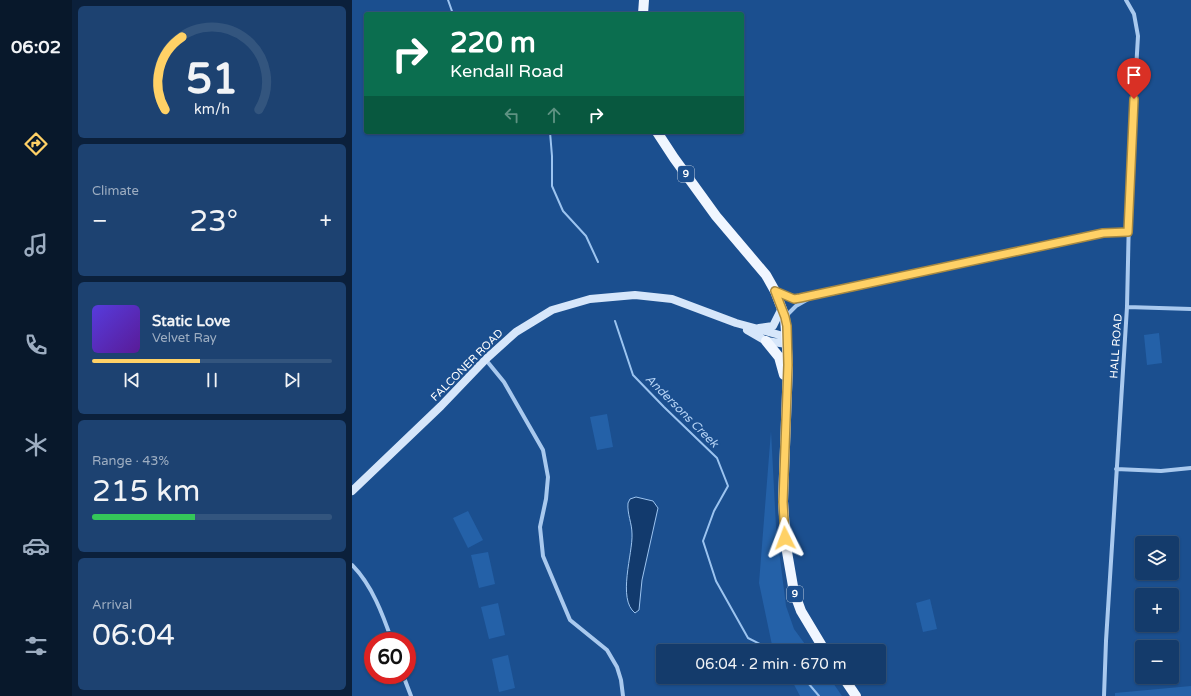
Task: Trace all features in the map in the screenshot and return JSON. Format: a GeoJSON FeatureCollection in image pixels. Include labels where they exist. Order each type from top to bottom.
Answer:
{"type":"FeatureCollection","features":[{"type":"Feature","properties":{"kind":"main road"},"geometry":{"type":"LineString","coordinates":[[643,12],[644,0]]}},
{"type":"Feature","properties":{"kind":"main road","name":"9"},"geometry":{"type":"LineString","coordinates":[[658,134],[698,190],[766,275],[784,312],[787,340],[783,502],[784,530],[794,592],[801,611],[821,644]]}},
{"type":"Feature","properties":{"kind":"main road","name":"FALCONER ROAD"},"geometry":{"type":"LineString","coordinates":[[352,491],[441,406],[486,359],[516,332],[552,310],[590,299],[635,295],[672,299],[787,340]]}},
{"type":"Feature","properties":{"kind":"main road"},"geometry":{"type":"LineString","coordinates":[[748,327],[773,326],[784,312]]}},
{"type":"Feature","properties":{"kind":"main road","name":"FALCONER ROAD"},"geometry":{"type":"LineString","coordinates":[[736,323],[766,341],[787,340]]}},
{"type":"Feature","properties":{"kind":"main road"},"geometry":{"type":"LineString","coordinates":[[766,341],[779,357],[782,366],[785,422]]}},
{"type":"Feature","properties":{"kind":"main road"},"geometry":{"type":"LineString","coordinates":[[848,684],[856,696]]}},
{"type":"Feature","properties":{"kind":"street","name":"HALL ROAD"},"geometry":{"type":"LineString","coordinates":[[1104,696],[1116,468],[1127,307],[1128,232],[1138,36],[1134,14],[1126,0]]}},
{"type":"Feature","properties":{"kind":"street"},"geometry":{"type":"LineString","coordinates":[[775,291],[794,299],[814,296],[1103,233],[1128,232]]}},
{"type":"Feature","properties":{"kind":"street"},"geometry":{"type":"LineString","coordinates":[[784,312],[814,296]]}},
{"type":"Feature","properties":{"kind":"street"},"geometry":{"type":"LineString","coordinates":[[1127,307],[1191,309]]}},
{"type":"Feature","properties":{"kind":"street"},"geometry":{"type":"LineString","coordinates":[[486,359],[504,382],[543,450],[548,477],[546,499],[540,527],[543,556],[570,620],[607,650],[617,667],[622,680],[623,696]]}},
{"type":"Feature","properties":{"kind":"street"},"geometry":{"type":"LineString","coordinates":[[1116,468],[1161,471],[1191,468]]}},
{"type":"Feature","properties":{"kind":"street"},"geometry":{"type":"LineString","coordinates":[[352,565],[382,613],[389,632]]}},
{"type":"Feature","properties":{"kind":"street"},"geometry":{"type":"LineString","coordinates":[[406,684],[411,696]]}},
{"type":"Feature","properties":{"kind":"shaded area"},"geometry":{"type":"Polygon","coordinates":[[[1159,333],[1162,363],[1147,365],[1144,335],[1159,333]]]}},
{"type":"Feature","properties":{"kind":"shaded area"},"geometry":{"type":"Polygon","coordinates":[[[607,414],[613,447],[597,450],[590,417],[607,414]]]}},
{"type":"Feature","properties":{"kind":"shaded area"},"geometry":{"type":"Polygon","coordinates":[[[771,431],[776,527],[786,606],[794,629],[805,644],[772,644],[759,583],[771,431]]]}},
{"type":"Feature","properties":{"kind":"shaded area"},"geometry":{"type":"Polygon","coordinates":[[[636,497],[653,501],[658,508],[642,580],[639,610],[635,613],[630,606],[626,587],[632,542],[628,503],[630,499],[636,497]]]}},
{"type":"Feature","properties":{"kind":"shaded area"},"geometry":{"type":"Polygon","coordinates":[[[468,511],[483,540],[468,548],[453,518],[468,511]]]}},
{"type":"Feature","properties":{"kind":"shaded area"},"geometry":{"type":"Polygon","coordinates":[[[488,552],[495,584],[479,588],[471,555],[488,552]]]}},
{"type":"Feature","properties":{"kind":"shaded area"},"geometry":{"type":"Polygon","coordinates":[[[930,599],[937,629],[923,632],[916,603],[930,599]]]}},
{"type":"Feature","properties":{"kind":"shaded area"},"geometry":{"type":"Polygon","coordinates":[[[498,603],[505,635],[489,639],[481,607],[498,603]]]}},
{"type":"Feature","properties":{"kind":"shaded area"},"geometry":{"type":"Polygon","coordinates":[[[508,655],[515,688],[499,692],[492,659],[508,655]]]}},
{"type":"Feature","properties":{"kind":"shaded area"},"geometry":{"type":"Polygon","coordinates":[[[794,684],[834,684],[842,696],[800,696],[794,684]]]}},
{"type":"Feature","properties":{"kind":"shaded area"},"geometry":{"type":"Polygon","coordinates":[[[1191,686],[1191,696],[1115,696],[1115,693],[1191,686]]]}},
{"type":"Feature","properties":{"kind":"waterway","name":"Andersons Creek"},"geometry":{"type":"LineString","coordinates":[[448,0],[452,12]]}},
{"type":"Feature","properties":{"kind":"waterway","name":"Andersons Creek"},"geometry":{"type":"LineString","coordinates":[[550,134],[552,186],[563,211],[586,236],[598,262]]}},
{"type":"Feature","properties":{"kind":"waterway","name":"Andersons Creek"},"geometry":{"type":"LineString","coordinates":[[615,321],[633,375],[717,458],[728,486],[714,511],[703,541],[716,581],[748,638],[760,644]]}},
{"type":"Feature","properties":{"kind":"waterway","name":"Andersons Creek"},"geometry":{"type":"LineString","coordinates":[[809,684],[819,696]]}},
{"type":"Feature","properties":{"kind":"route"},"geometry":{"type":"LineString","coordinates":[[785,538],[783,502],[788,365],[787,326],[775,291],[794,299],[814,296],[1103,233],[1128,232],[1134,99]]}}]}
